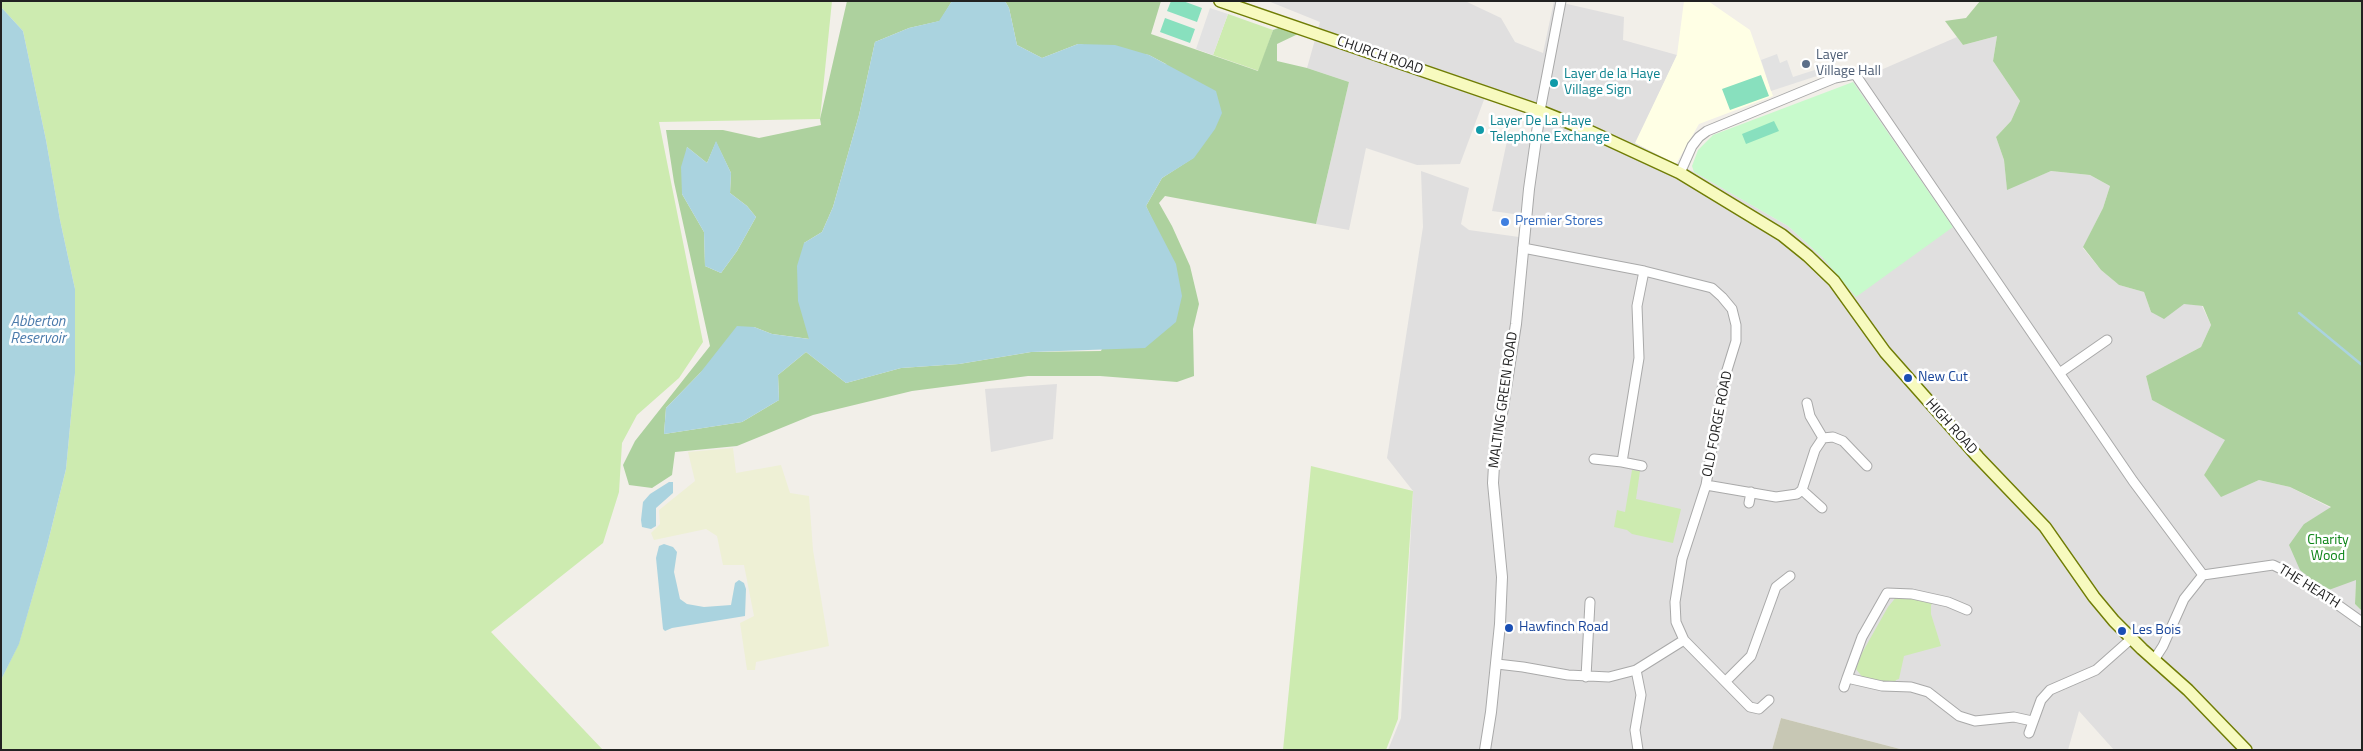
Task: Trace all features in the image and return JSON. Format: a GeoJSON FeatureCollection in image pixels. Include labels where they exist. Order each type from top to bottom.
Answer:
{"type":"FeatureCollection","features":[{"type":"Feature","properties":{"kind":"main road","name":"CHURCH ROAD"},"geometry":{"type":"LineString","coordinates":[[1220,1],[1540,111]]}},
{"type":"Feature","properties":{"kind":"main road","name":"HIGH ROAD"},"geometry":{"type":"LineString","coordinates":[[1540,111],[1680,173],[1782,235],[1821,267],[1885,352],[1978,457],[2045,527],[2094,597],[2131,640],[2188,690],[2246,750]]}},
{"type":"Feature","properties":{"kind":"street"},"geometry":{"type":"LineString","coordinates":[[1540,111],[1561,1]]}},
{"type":"Feature","properties":{"kind":"street"},"geometry":{"type":"LineString","coordinates":[[1680,173],[1692,146],[1707,131],[1836,78],[1855,74],[1992,276],[2061,372],[2133,481],[2203,575],[2201,580],[2184,598],[2163,646],[2154,660]]}},
{"type":"Feature","properties":{"kind":"street","name":"MALTING GREEN ROAD"},"geometry":{"type":"LineString","coordinates":[[1485,750],[1497,664],[1502,577],[1493,483],[1494,464],[1516,324],[1523,248],[1540,111]]}},
{"type":"Feature","properties":{"kind":"street","name":"OLD FORGE ROAD"},"geometry":{"type":"LineString","coordinates":[[1523,248],[1644,271],[1712,288],[1732,310],[1736,325],[1736,341],[1723,384],[1706,485],[1682,558],[1675,602],[1676,622],[1684,640],[1750,706],[1759,708],[1768,700]]}},
{"type":"Feature","properties":{"kind":"street"},"geometry":{"type":"LineString","coordinates":[[1622,462],[1639,358],[1637,306],[1644,271]]}},
{"type":"Feature","properties":{"kind":"street"},"geometry":{"type":"LineString","coordinates":[[2061,372],[2107,340]]}},
{"type":"Feature","properties":{"kind":"street"},"geometry":{"type":"LineString","coordinates":[[1807,403],[1810,416],[1823,438]]}},
{"type":"Feature","properties":{"kind":"street"},"geometry":{"type":"LineString","coordinates":[[1823,438],[1833,437],[1843,441],[1867,466]]}},
{"type":"Feature","properties":{"kind":"street"},"geometry":{"type":"LineString","coordinates":[[1706,485],[1776,497],[1790,496],[1802,490],[1815,450],[1823,438]]}},
{"type":"Feature","properties":{"kind":"street"},"geometry":{"type":"LineString","coordinates":[[1594,459],[1642,466]]}},
{"type":"Feature","properties":{"kind":"street"},"geometry":{"type":"LineString","coordinates":[[1802,490],[1822,508]]}},
{"type":"Feature","properties":{"kind":"street"},"geometry":{"type":"LineString","coordinates":[[1749,503],[1751,492]]}},
{"type":"Feature","properties":{"kind":"street","name":"THE HEATH"},"geometry":{"type":"LineString","coordinates":[[2203,575],[2273,565],[2300,578],[2362,622]]}},
{"type":"Feature","properties":{"kind":"street"},"geometry":{"type":"LineString","coordinates":[[1726,680],[1751,656],[1776,587],[1790,576]]}},
{"type":"Feature","properties":{"kind":"street"},"geometry":{"type":"LineString","coordinates":[[1967,610],[1948,602],[1912,594],[1883,592],[1862,637],[1845,682],[1911,687],[1928,692],[1959,716],[1975,721],[2014,717],[2032,721]]}},
{"type":"Feature","properties":{"kind":"street"},"geometry":{"type":"LineString","coordinates":[[1586,677],[1590,602]]}},
{"type":"Feature","properties":{"kind":"street"},"geometry":{"type":"LineString","coordinates":[[1497,664],[1586,677],[1609,677],[1636,670],[1684,640]]}},
{"type":"Feature","properties":{"kind":"street"},"geometry":{"type":"LineString","coordinates":[[2029,732],[2041,700],[2050,690],[2096,670],[2131,640]]}},
{"type":"Feature","properties":{"kind":"street"},"geometry":{"type":"LineString","coordinates":[[1636,670],[1641,695],[1635,730],[1638,750]]}},
{"type":"Feature","properties":{"kind":"shaded area"},"geometry":{"type":"Polygon","coordinates":[[[1268,1],[1465,1],[1501,18],[1515,42],[1543,53],[1554,1],[1624,17],[1623,40],[1677,55],[1636,143],[1694,172],[1788,226],[1823,258],[1953,227],[1853,82],[1957,37],[1963,45],[1997,36],[1993,61],[2020,101],[2011,121],[1996,137],[2004,160],[2007,189],[2051,171],[2090,175],[2110,186],[2103,208],[2083,248],[2101,270],[2119,285],[2144,292],[2151,312],[2184,303],[2202,306],[2211,325],[2201,347],[2146,376],[2152,400],[2226,440],[2204,475],[2221,496],[2259,480],[2290,487],[2331,508],[2304,524],[2356,580],[2355,604],[2362,611],[2362,750],[2114,750],[2079,711],[2068,750],[1904,750],[1781,718],[1772,750],[1388,750],[1401,718],[1413,491],[1387,458],[1423,227],[1421,171],[1469,188],[1461,224],[1469,230],[1519,237],[1521,215],[1492,211],[1507,141],[1530,143],[1536,114],[1485,97],[1460,164],[1417,165],[1366,148],[1349,230],[1316,224],[1349,82],[1307,68],[1320,22],[1268,1]]]}},
{"type":"Feature","properties":{"kind":"shaded area"},"geometry":{"type":"Polygon","coordinates":[[[1684,1],[1708,1],[1750,30],[1773,96],[1699,124],[1676,164],[1635,143],[1677,55],[1684,1]]]}},
{"type":"Feature","properties":{"kind":"shaded area"},"geometry":{"type":"Polygon","coordinates":[[[1210,8],[1228,14],[1213,55],[1196,49],[1210,8]]]}},
{"type":"Feature","properties":{"kind":"shaded area"},"geometry":{"type":"Polygon","coordinates":[[[1777,54],[1780,63],[1787,60],[1793,77],[1824,67],[1826,73],[1771,91],[1761,60],[1777,54]]]}},
{"type":"Feature","properties":{"kind":"shaded area"},"geometry":{"type":"Polygon","coordinates":[[[1057,384],[1053,439],[991,452],[985,389],[1057,384]]]}},
{"type":"Feature","properties":{"kind":"shaded area"},"geometry":{"type":"Polygon","coordinates":[[[733,448],[736,473],[781,465],[790,493],[809,496],[813,550],[829,646],[756,662],[755,670],[747,670],[740,623],[754,616],[744,565],[723,565],[717,536],[706,529],[654,540],[651,533],[660,524],[659,510],[695,481],[688,452],[733,448]]]}},
{"type":"Feature","properties":{"kind":"shaded area"},"geometry":{"type":"Polygon","coordinates":[[[1781,718],[1904,750],[1772,750],[1781,718]]]}},
{"type":"Feature","properties":{"kind":"green space"},"geometry":{"type":"Polygon","coordinates":[[[1,1],[832,1],[820,119],[659,122],[703,342],[679,378],[637,415],[622,443],[619,492],[603,543],[491,632],[603,750],[1,750],[1,680],[19,643],[47,546],[66,469],[75,373],[75,289],[23,31],[1,7],[1,1]]]}},
{"type":"Feature","properties":{"kind":"green space"},"geometry":{"type":"Polygon","coordinates":[[[847,1],[952,1],[940,21],[909,28],[875,42],[859,115],[833,207],[822,232],[804,243],[810,339],[772,334],[754,327],[700,373],[666,408],[664,434],[742,422],[779,400],[778,375],[806,352],[846,383],[901,368],[959,364],[1031,352],[1101,351],[1155,226],[1146,206],[1162,178],[1193,158],[1166,64],[1149,55],[1078,44],[1042,58],[1017,45],[1009,8],[1005,1],[1161,1],[1151,34],[1258,71],[1273,30],[1281,27],[1298,34],[1277,44],[1277,61],[1307,68],[1349,82],[1316,224],[1165,196],[1159,203],[1172,226],[1190,266],[1199,304],[1193,329],[1194,376],[1177,382],[1100,376],[1028,376],[912,391],[813,415],[737,446],[675,452],[672,475],[652,488],[629,485],[623,465],[635,441],[710,346],[674,182],[666,130],[723,130],[759,138],[821,125],[820,119],[847,1]],[[716,142],[707,163],[687,147],[682,194],[704,232],[705,266],[721,273],[737,251],[756,217],[747,206],[730,193],[731,173],[716,142]]]}},
{"type":"Feature","properties":{"kind":"green space"},"geometry":{"type":"Polygon","coordinates":[[[1171,1],[1183,1],[1202,8],[1197,22],[1167,11],[1171,1]]]}},
{"type":"Feature","properties":{"kind":"green space","name":"Charity Wood"},"geometry":{"type":"Polygon","coordinates":[[[1980,1],[2362,1],[2362,611],[2355,604],[2356,580],[2326,591],[2300,570],[2289,545],[2304,524],[2331,507],[2290,487],[2259,480],[2221,497],[2204,475],[2225,440],[2152,400],[2146,376],[2201,347],[2211,325],[2203,306],[2184,304],[2164,319],[2151,312],[2144,292],[2119,285],[2101,270],[2083,247],[2103,208],[2110,186],[2090,175],[2051,171],[2007,190],[2004,160],[1996,137],[2011,121],[2020,101],[1993,61],[1997,36],[1963,45],[1945,21],[1966,18],[1980,1]]]}},
{"type":"Feature","properties":{"kind":"green space"},"geometry":{"type":"Polygon","coordinates":[[[1228,14],[1273,30],[1259,71],[1213,55],[1228,14]]]}},
{"type":"Feature","properties":{"kind":"green space"},"geometry":{"type":"Polygon","coordinates":[[[1165,18],[1195,29],[1190,43],[1160,32],[1165,18]]]}},
{"type":"Feature","properties":{"kind":"green space"},"geometry":{"type":"Polygon","coordinates":[[[1761,75],[1769,96],[1730,110],[1722,89],[1761,75]]]}},
{"type":"Feature","properties":{"kind":"green space"},"geometry":{"type":"Polygon","coordinates":[[[1853,82],[1953,227],[1856,297],[1823,258],[1788,226],[1694,172],[1692,166],[1698,150],[1713,135],[1853,82]]]}},
{"type":"Feature","properties":{"kind":"green space"},"geometry":{"type":"Polygon","coordinates":[[[1774,121],[1779,131],[1746,144],[1742,134],[1774,121]]]}},
{"type":"Feature","properties":{"kind":"green space"},"geometry":{"type":"Polygon","coordinates":[[[1311,466],[1413,491],[1398,719],[1386,750],[1283,750],[1311,466]]]}},
{"type":"Feature","properties":{"kind":"green space"},"geometry":{"type":"Polygon","coordinates":[[[1632,470],[1640,471],[1636,499],[1681,509],[1673,543],[1632,534],[1627,530],[1614,527],[1617,510],[1625,512],[1632,470]]]}},
{"type":"Feature","properties":{"kind":"green space"},"geometry":{"type":"Polygon","coordinates":[[[1897,596],[1935,601],[1931,605],[1931,614],[1941,646],[1904,656],[1899,679],[1895,682],[1864,679],[1856,669],[1862,653],[1888,607],[1897,596]]]}},
{"type":"Feature","properties":{"kind":"water"},"geometry":{"type":"Polygon","coordinates":[[[952,1],[1005,1],[1009,8],[1017,45],[1042,58],[1078,44],[1115,45],[1149,55],[1216,91],[1222,113],[1215,129],[1194,158],[1162,178],[1146,206],[1176,264],[1182,296],[1176,322],[1145,348],[1031,352],[959,364],[901,368],[846,383],[806,352],[778,375],[779,400],[742,422],[664,434],[666,408],[700,373],[737,326],[754,327],[772,334],[809,339],[798,301],[797,266],[804,243],[822,232],[833,207],[859,115],[875,42],[909,28],[939,21],[952,1]]]}},
{"type":"Feature","properties":{"kind":"water","name":"Abberton Reservoir"},"geometry":{"type":"Polygon","coordinates":[[[1,7],[23,31],[46,140],[60,220],[75,289],[75,373],[66,469],[47,546],[19,644],[1,680],[1,7]]]}},
{"type":"Feature","properties":{"kind":"water"},"geometry":{"type":"Polygon","coordinates":[[[716,141],[731,173],[730,193],[747,206],[756,217],[737,251],[721,273],[705,266],[704,232],[682,194],[681,167],[687,147],[707,163],[716,141]]]}},
{"type":"Feature","properties":{"kind":"water"},"geometry":{"type":"Polygon","coordinates":[[[669,482],[673,482],[673,493],[656,508],[656,526],[651,529],[642,527],[643,502],[650,494],[669,482]]]}},
{"type":"Feature","properties":{"kind":"water"},"geometry":{"type":"Polygon","coordinates":[[[664,544],[673,547],[677,552],[674,572],[680,599],[687,604],[704,607],[731,605],[735,583],[739,580],[744,583],[746,589],[745,616],[672,628],[665,631],[663,629],[656,558],[659,546],[664,544]]]}},
{"type":"Feature","properties":{"kind":"waterway"},"geometry":{"type":"LineString","coordinates":[[2299,313],[2362,365]]}},
{"type":"Feature","properties":{"kind":"place","name":"Layer Village Hall"},"geometry":{"type":"Point","coordinates":[1806,64]}},
{"type":"Feature","properties":{"kind":"place","name":"Layer de la Haye Village Sign"},"geometry":{"type":"Point","coordinates":[1554,83]}},
{"type":"Feature","properties":{"kind":"place","name":"Layer De La Haye Telephone Exchange"},"geometry":{"type":"Point","coordinates":[1480,130]}},
{"type":"Feature","properties":{"kind":"place","name":"Premier Stores"},"geometry":{"type":"Point","coordinates":[1505,222]}},
{"type":"Feature","properties":{"kind":"place","name":"New Cut"},"geometry":{"type":"Point","coordinates":[1908,378]}},
{"type":"Feature","properties":{"kind":"place","name":"Hawfinch Road"},"geometry":{"type":"Point","coordinates":[1509,628]}},
{"type":"Feature","properties":{"kind":"place","name":"Les Bois"},"geometry":{"type":"Point","coordinates":[2122,631]}}]}
